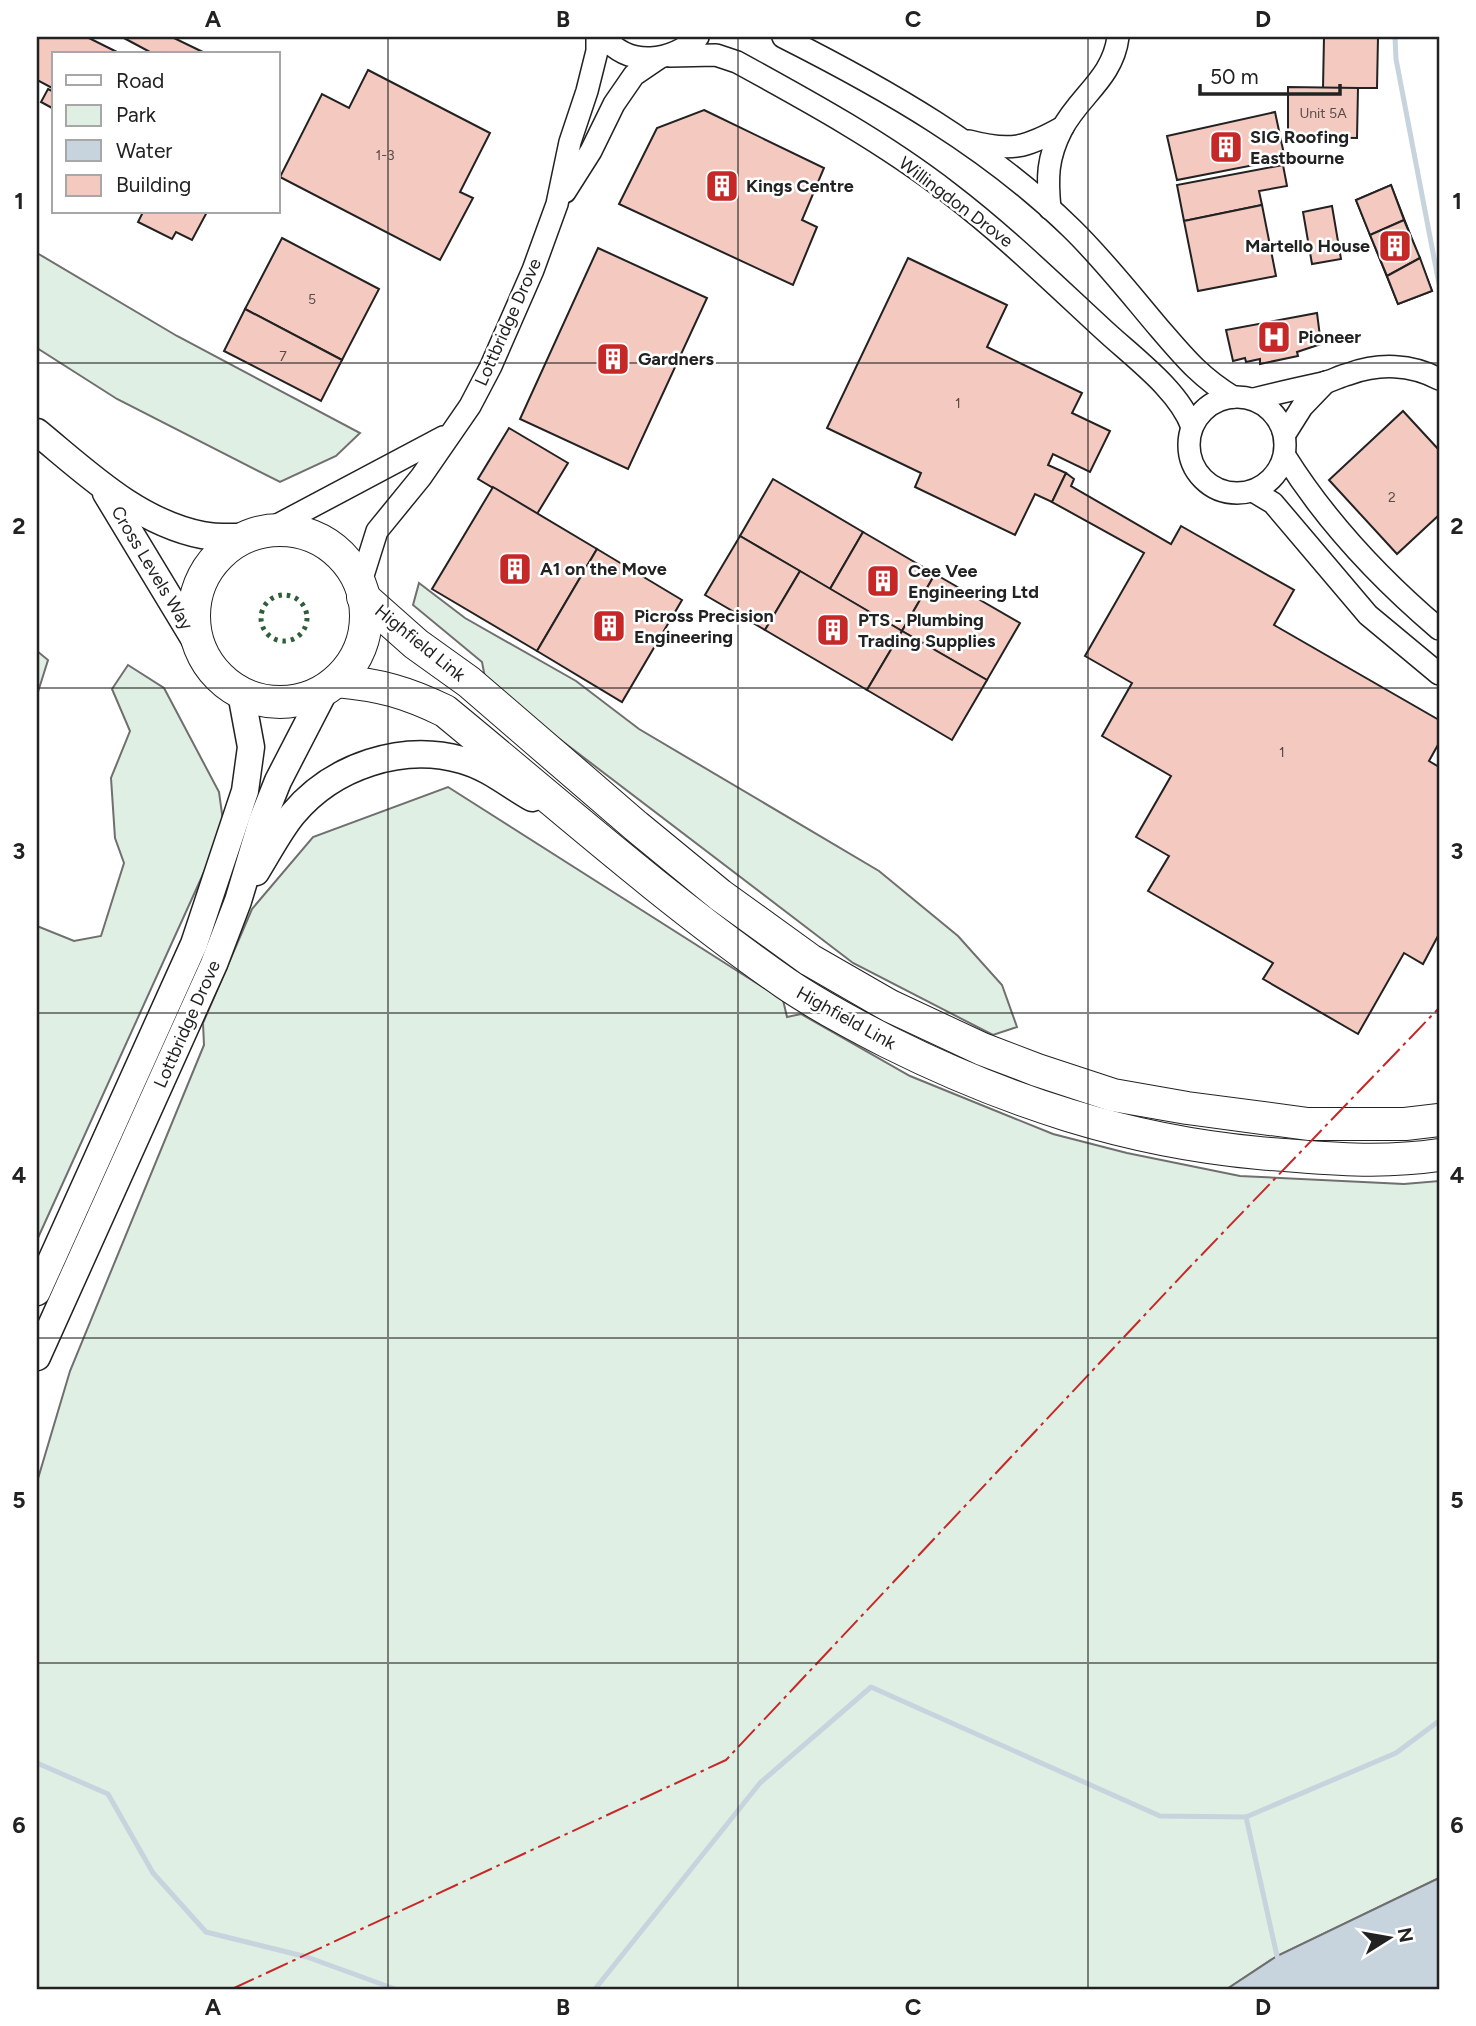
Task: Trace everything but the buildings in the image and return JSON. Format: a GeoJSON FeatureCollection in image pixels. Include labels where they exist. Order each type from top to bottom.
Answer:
{"type":"FeatureCollection","features":[{"type":"Feature","properties":{"kind":"highway"},"geometry":{"type":"LineString","coordinates":[[289,530],[312,536],[332,548],[348,564],[361,591],[366,619],[362,640],[353,660],[332,684],[306,698],[285,702],[262,700],[241,693],[218,675],[201,650],[195,628],[194,606],[200,584],[211,564],[226,548],[256,534],[289,530]]}},
{"type":"Feature","properties":{"kind":"highway","name":"Highfield Link"},"geometry":{"type":"LineString","coordinates":[[361,591],[416,644],[469,681],[636,827],[720,895],[810,960],[890,1006],[1037,1070],[1113,1095],[1308,1124],[1405,1124],[1439,1120]]}},
{"type":"Feature","properties":{"kind":"highway","name":"Highfield Link"},"geometry":{"type":"LineString","coordinates":[[332,684],[380,686],[411,694],[445,711],[680,904],[787,984],[859,1027],[935,1066],[1007,1096],[1104,1126],[1227,1150],[1348,1160],[1413,1159],[1439,1155]]}},
{"type":"Feature","properties":{"kind":"main road","name":"Cross Levels Way"},"geometry":{"type":"LineString","coordinates":[[37,432],[103,486],[170,527],[205,536],[256,534]]}},
{"type":"Feature","properties":{"kind":"main road","name":"Cross Levels Way"},"geometry":{"type":"LineString","coordinates":[[103,486],[201,650]]}},
{"type":"Feature","properties":{"kind":"main road","name":"Lottbridge Drove"},"geometry":{"type":"LineString","coordinates":[[37,1357],[214,964],[278,780],[332,684]]}},
{"type":"Feature","properties":{"kind":"main road","name":"Lottbridge Drove"},"geometry":{"type":"LineString","coordinates":[[37,1292],[194,944],[245,791],[251,747],[241,693]]}},
{"type":"Feature","properties":{"kind":"main road"},"geometry":{"type":"LineString","coordinates":[[238,901],[294,813],[321,788],[352,769],[386,757],[427,754],[463,760],[493,773],[589,831]]}},
{"type":"Feature","properties":{"kind":"street","name":"Lottbridge Drove"},"geometry":{"type":"LineString","coordinates":[[361,591],[377,531],[421,477],[448,434],[470,407],[533,270],[557,204],[569,142],[587,91],[597,51],[597,37]]}},
{"type":"Feature","properties":{"kind":"street","name":"Willingdon Drove"},"geometry":{"type":"LineString","coordinates":[[604,37],[624,52],[641,58],[716,55],[737,62],[865,134],[949,193],[1027,257],[1180,401],[1192,427]]}},
{"type":"Feature","properties":{"kind":"street","name":"Lottbridge Drove"},"geometry":{"type":"LineString","coordinates":[[557,204],[591,151],[614,104],[634,75],[664,57],[686,48],[698,37]]}},
{"type":"Feature","properties":{"kind":"street"},"geometry":{"type":"LineString","coordinates":[[783,37],[840,65],[961,139],[1021,182],[1079,236],[1197,373],[1243,398],[1268,407],[1279,419],[1285,434],[1285,456],[1273,478],[1253,491],[1238,494],[1211,486],[1193,465],[1189,439],[1199,415],[1220,400],[1243,398],[1326,382],[1369,368],[1392,366],[1425,371],[1439,379]]}},
{"type":"Feature","properties":{"kind":"street"},"geometry":{"type":"LineString","coordinates":[[1051,209],[1047,176],[1052,152],[1063,127],[1102,77],[1116,53],[1118,37]]}},
{"type":"Feature","properties":{"kind":"street"},"geometry":{"type":"LineString","coordinates":[[961,139],[1009,148],[1040,140],[1063,127]]}},
{"type":"Feature","properties":{"kind":"street"},"geometry":{"type":"LineString","coordinates":[[1285,434],[1302,407],[1326,382]]}},
{"type":"Feature","properties":{"kind":"street","name":"Lottbridge Drove"},"geometry":{"type":"LineString","coordinates":[[256,534],[408,458],[448,434]]}},
{"type":"Feature","properties":{"kind":"street"},"geometry":{"type":"LineString","coordinates":[[1285,456],[1307,491],[1347,541],[1393,590],[1439,629]]}},
{"type":"Feature","properties":{"kind":"street"},"geometry":{"type":"LineString","coordinates":[[1253,491],[1273,503],[1368,615],[1439,674]]}},
{"type":"Feature","properties":{"kind":"green space"},"geometry":{"type":"Polygon","coordinates":[[[37,253],[177,336],[360,433],[336,456],[280,482],[117,399],[37,348],[37,253]]]}},
{"type":"Feature","properties":{"kind":"green space"},"geometry":{"type":"Polygon","coordinates":[[[419,583],[465,618],[576,681],[639,729],[879,871],[958,936],[1002,985],[1017,1027],[993,1035],[853,963],[486,683],[482,662],[413,605],[419,583]]]}},
{"type":"Feature","properties":{"kind":"green space"},"geometry":{"type":"Polygon","coordinates":[[[37,651],[48,660],[37,695],[37,651]]]}},
{"type":"Feature","properties":{"kind":"green space"},"geometry":{"type":"Polygon","coordinates":[[[128,665],[164,688],[219,792],[224,828],[37,1240],[37,926],[74,941],[101,936],[124,863],[115,838],[111,778],[130,731],[112,689],[128,665]]]}},
{"type":"Feature","properties":{"kind":"green space"},"geometry":{"type":"Polygon","coordinates":[[[448,787],[783,1000],[787,1017],[801,1014],[910,1076],[1053,1134],[1127,1153],[1240,1176],[1404,1184],[1439,1181],[1439,1878],[1277,1956],[1227,1989],[37,1989],[37,1482],[70,1371],[204,1045],[203,1023],[252,909],[313,837],[448,787]]]}},
{"type":"Feature","properties":{"kind":"water"},"geometry":{"type":"Polygon","coordinates":[[[1439,1878],[1439,1989],[1227,1989],[1277,1956],[1439,1878]]]}},
{"type":"Feature","properties":{"kind":"waterway"},"geometry":{"type":"LineString","coordinates":[[1395,37],[1396,59],[1439,284]]}},
{"type":"Feature","properties":{"kind":"waterway"},"geometry":{"type":"LineString","coordinates":[[595,1989],[760,1783],[871,1687],[1160,1816],[1246,1817],[1396,1753],[1439,1721]]}},
{"type":"Feature","properties":{"kind":"waterway"},"geometry":{"type":"LineString","coordinates":[[37,1763],[108,1794],[153,1873],[206,1932],[307,1957],[395,1989]]}},
{"type":"Feature","properties":{"kind":"waterway"},"geometry":{"type":"LineString","coordinates":[[1246,1817],[1277,1956]]}},
{"type":"Feature","properties":{"kind":"hedge"},"geometry":{"type":"LineString","coordinates":[[284,595],[301,601],[307,618],[301,635],[284,641],[267,635],[261,618],[267,601],[284,595]]}},
{"type":"Feature","properties":{"kind":"power"},"geometry":{"type":"LineString","coordinates":[[232,1989],[726,1760],[1188,1269],[1439,1008]]}},
{"type":"Feature","properties":{"kind":"place","name":"SIG Roofing Eastbourne"},"geometry":{"type":"Point","coordinates":[1226,147]}},
{"type":"Feature","properties":{"kind":"place","name":"Kings Centre"},"geometry":{"type":"Point","coordinates":[722,186]}},
{"type":"Feature","properties":{"kind":"place","name":"Martello House"},"geometry":{"type":"Point","coordinates":[1395,246]}},
{"type":"Feature","properties":{"kind":"place","name":"Pioneer"},"geometry":{"type":"Point","coordinates":[1274,337]}},
{"type":"Feature","properties":{"kind":"place","name":"Gardners"},"geometry":{"type":"Point","coordinates":[613,359]}},
{"type":"Feature","properties":{"kind":"place","name":"A1 on the Move"},"geometry":{"type":"Point","coordinates":[515,569]}},
{"type":"Feature","properties":{"kind":"place","name":"Cee Vee Engineering Ltd"},"geometry":{"type":"Point","coordinates":[883,581]}},
{"type":"Feature","properties":{"kind":"place","name":"Picross Precision Engineering"},"geometry":{"type":"Point","coordinates":[609,626]}},
{"type":"Feature","properties":{"kind":"place","name":"PTS - Plumbing Trading Supplies"},"geometry":{"type":"Point","coordinates":[833,630]}}]}
